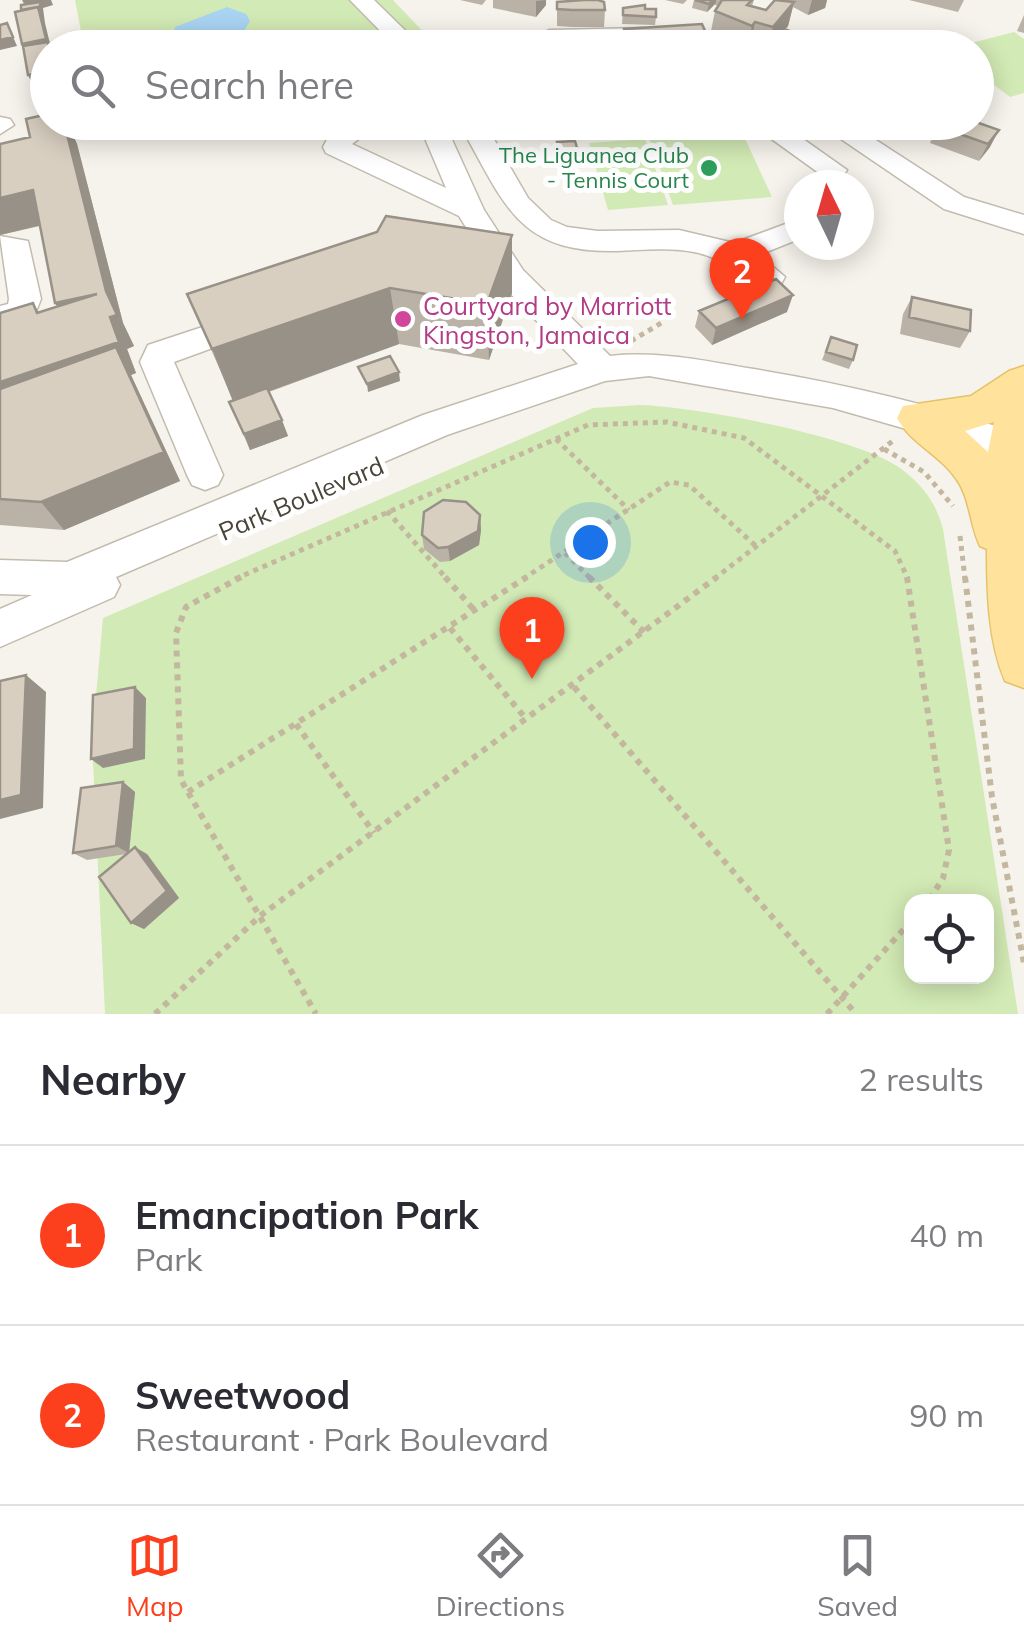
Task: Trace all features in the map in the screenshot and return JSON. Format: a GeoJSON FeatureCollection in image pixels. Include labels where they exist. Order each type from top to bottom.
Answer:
{"type":"FeatureCollection","features":[{"type":"Feature","properties":{"kind":"main road"},"geometry":{"type":"LineString","coordinates":[[919,418],[974,415],[996,406],[1024,383]]}},
{"type":"Feature","properties":{"kind":"main road"},"geometry":{"type":"LineString","coordinates":[[1012,584],[1011,445],[1024,383]]}},
{"type":"Feature","properties":{"kind":"main road"},"geometry":{"type":"LineString","coordinates":[[919,418],[966,457],[982,478],[1012,584],[1024,663]]}},
{"type":"Feature","properties":{"kind":"street"},"geometry":{"type":"LineString","coordinates":[[361,0],[392,30]]}},
{"type":"Feature","properties":{"kind":"street"},"geometry":{"type":"LineString","coordinates":[[341,140],[336,147],[470,210]]}},
{"type":"Feature","properties":{"kind":"street"},"geometry":{"type":"LineString","coordinates":[[439,140],[496,275],[603,369]]}},
{"type":"Feature","properties":{"kind":"street"},"geometry":{"type":"LineString","coordinates":[[481,140],[524,213],[558,236],[678,240],[737,253],[770,277]]}},
{"type":"Feature","properties":{"kind":"street"},"geometry":{"type":"LineString","coordinates":[[788,140],[833,170],[876,151]]}},
{"type":"Feature","properties":{"kind":"street"},"geometry":{"type":"LineString","coordinates":[[858,140],[954,203],[1024,225]]}},
{"type":"Feature","properties":{"kind":"street"},"geometry":{"type":"LineString","coordinates":[[737,253],[784,234]]}},
{"type":"Feature","properties":{"kind":"street"},"geometry":{"type":"LineString","coordinates":[[0,246],[18,248],[26,299],[22,311],[0,318]]}},
{"type":"Feature","properties":{"kind":"street"},"geometry":{"type":"LineString","coordinates":[[204,475],[157,362],[160,354],[284,310]]}},
{"type":"Feature","properties":{"kind":"street","name":"Park Boulevard"},"geometry":{"type":"LineString","coordinates":[[0,576],[69,579],[434,424],[603,369],[649,364],[833,395],[1011,445]]}},
{"type":"Feature","properties":{"kind":"street","name":"Park Boulevard"},"geometry":{"type":"LineString","coordinates":[[0,628],[603,369]]}},
{"type":"Feature","properties":{"kind":"path"},"geometry":{"type":"LineString","coordinates":[[154,1014],[260,916],[758,548],[919,418]]}},
{"type":"Feature","properties":{"kind":"path"},"geometry":{"type":"LineString","coordinates":[[316,1014],[188,792],[178,764],[176,632],[186,607],[215,588],[588,425],[610,421],[718,428],[765,451],[895,551],[910,584],[949,850],[948,869],[933,894]]}},
{"type":"Feature","properties":{"kind":"path"},"geometry":{"type":"LineString","coordinates":[[555,438],[629,510]]}},
{"type":"Feature","properties":{"kind":"path"},"geometry":{"type":"LineString","coordinates":[[884,449],[920,464],[938,482],[953,506],[992,797],[1024,963]]}},
{"type":"Feature","properties":{"kind":"path"},"geometry":{"type":"LineString","coordinates":[[188,792],[476,612],[670,482],[689,485],[758,548]]}},
{"type":"Feature","properties":{"kind":"path"},"geometry":{"type":"LineString","coordinates":[[388,510],[476,612]]}},
{"type":"Feature","properties":{"kind":"path"},"geometry":{"type":"LineString","coordinates":[[565,553],[644,633]]}},
{"type":"Feature","properties":{"kind":"path"},"geometry":{"type":"LineString","coordinates":[[450,628],[526,720]]}},
{"type":"Feature","properties":{"kind":"path"},"geometry":{"type":"LineString","coordinates":[[572,686],[856,1014]]}},
{"type":"Feature","properties":{"kind":"path"},"geometry":{"type":"LineString","coordinates":[[296,724],[374,833]]}},
{"type":"Feature","properties":{"kind":"path"},"geometry":{"type":"LineString","coordinates":[[828,1014],[904,929]]}},
{"type":"Feature","properties":{"kind":"green space"},"geometry":{"type":"Polygon","coordinates":[[[75,0],[393,0],[422,30],[81,30],[75,0]]]}},
{"type":"Feature","properties":{"kind":"green space"},"geometry":{"type":"Polygon","coordinates":[[[1014,32],[1024,39],[1024,93],[1010,97],[994,85],[994,37],[1014,32]]]}},
{"type":"Feature","properties":{"kind":"green space","name":"The Liguanea Club - Tennis Court"},"geometry":{"type":"Polygon","coordinates":[[[645,140],[668,205],[608,210],[589,143],[645,140]]]}},
{"type":"Feature","properties":{"kind":"green space","name":"The Liguanea Club - Tennis Court"},"geometry":{"type":"Polygon","coordinates":[[[650,140],[746,140],[772,197],[673,205],[650,140]]]}},
{"type":"Feature","properties":{"kind":"green space"},"geometry":{"type":"Polygon","coordinates":[[[640,405],[736,417],[813,435],[878,456],[915,481],[937,511],[943,529],[1018,1014],[105,1014],[92,741],[103,618],[593,408],[640,405]]]}},
{"type":"Feature","properties":{"kind":"water"},"geometry":{"type":"Polygon","coordinates":[[[227,7],[246,14],[250,21],[244,30],[174,30],[227,7]]]}},
{"type":"Feature","properties":{"kind":"building"},"geometry":{"type":"Polygon","coordinates":[[[722,0],[752,0],[747,5],[766,10],[775,0],[794,2],[773,27],[755,22],[752,26],[715,11],[722,0]]]}},
{"type":"Feature","properties":{"kind":"building"},"geometry":{"type":"Polygon","coordinates":[[[40,2],[41,14],[38,7],[21,10],[21,5],[40,2]]]}},
{"type":"Feature","properties":{"kind":"building"},"geometry":{"type":"Polygon","coordinates":[[[557,2],[604,2],[605,10],[557,9],[557,2]]]}},
{"type":"Feature","properties":{"kind":"building"},"geometry":{"type":"Polygon","coordinates":[[[645,5],[645,9],[656,9],[656,17],[623,15],[623,8],[645,5]]]}},
{"type":"Feature","properties":{"kind":"building"},"geometry":{"type":"Polygon","coordinates":[[[38,7],[44,30],[30,30],[30,42],[22,44],[15,12],[38,7]]]}},
{"type":"Feature","properties":{"kind":"building"},"geometry":{"type":"Polygon","coordinates":[[[7,23],[13,37],[0,40],[0,25],[7,23]]]}},
{"type":"Feature","properties":{"kind":"building"},"geometry":{"type":"Polygon","coordinates":[[[702,24],[705,30],[624,30],[702,24]]]}},
{"type":"Feature","properties":{"kind":"building"},"geometry":{"type":"Polygon","coordinates":[[[30,45],[30,75],[28,75],[23,46],[30,45]]]}},
{"type":"Feature","properties":{"kind":"building"},"geometry":{"type":"Polygon","coordinates":[[[30,137],[68,140],[106,291],[117,315],[110,317],[119,342],[0,382],[0,313],[33,303],[37,313],[97,294],[55,303],[33,190],[0,198],[0,144],[30,137]]]}},
{"type":"Feature","properties":{"kind":"building"},"geometry":{"type":"Polygon","coordinates":[[[575,141],[580,158],[562,159],[557,142],[575,141]]]}},
{"type":"Feature","properties":{"kind":"building"},"geometry":{"type":"Polygon","coordinates":[[[386,216],[512,235],[487,304],[390,288],[212,349],[187,294],[377,232],[386,216]]]}},
{"type":"Feature","properties":{"kind":"building"},"geometry":{"type":"Polygon","coordinates":[[[776,279],[793,295],[716,328],[699,311],[776,279]]]}},
{"type":"Feature","properties":{"kind":"building"},"geometry":{"type":"Polygon","coordinates":[[[912,297],[971,310],[970,331],[909,317],[912,297]]]}},
{"type":"Feature","properties":{"kind":"building"},"geometry":{"type":"Polygon","coordinates":[[[831,337],[857,345],[853,360],[826,352],[831,337]]]}},
{"type":"Feature","properties":{"kind":"building"},"geometry":{"type":"Polygon","coordinates":[[[116,347],[164,452],[41,502],[0,499],[0,389],[116,347]]]}},
{"type":"Feature","properties":{"kind":"building"},"geometry":{"type":"Polygon","coordinates":[[[390,356],[399,372],[367,384],[358,367],[390,356]]]}},
{"type":"Feature","properties":{"kind":"building"},"geometry":{"type":"Polygon","coordinates":[[[267,388],[282,420],[244,434],[229,402],[267,388]]]}},
{"type":"Feature","properties":{"kind":"building"},"geometry":{"type":"Polygon","coordinates":[[[443,500],[466,502],[480,515],[478,531],[438,548],[422,535],[424,512],[443,500]]]}},
{"type":"Feature","properties":{"kind":"building"},"geometry":{"type":"Polygon","coordinates":[[[26,675],[21,795],[0,800],[0,681],[26,675]]]}},
{"type":"Feature","properties":{"kind":"building"},"geometry":{"type":"Polygon","coordinates":[[[135,687],[134,749],[91,759],[93,695],[135,687]]]}},
{"type":"Feature","properties":{"kind":"building"},"geometry":{"type":"Polygon","coordinates":[[[123,782],[116,846],[73,853],[81,788],[123,782]]]}},
{"type":"Feature","properties":{"kind":"building"},"geometry":{"type":"Polygon","coordinates":[[[135,847],[167,891],[131,923],[99,877],[135,847]]]}},
{"type":"Feature","properties":{"kind":"place","name":"The Liguanea Club - Tennis Court"},"geometry":{"type":"Point","coordinates":[709,168]}},
{"type":"Feature","properties":{"kind":"place","name":"Courtyard by Marriott Kingston, Jamaica"},"geometry":{"type":"Point","coordinates":[403,319]}},
{"type":"Feature","properties":{"kind":"place","name":"Sweetwood"},"geometry":{"type":"Point","coordinates":[742,320]}},
{"type":"Feature","properties":{"kind":"place","name":"Emancipation Park"},"geometry":{"type":"Point","coordinates":[532,679]}}]}
